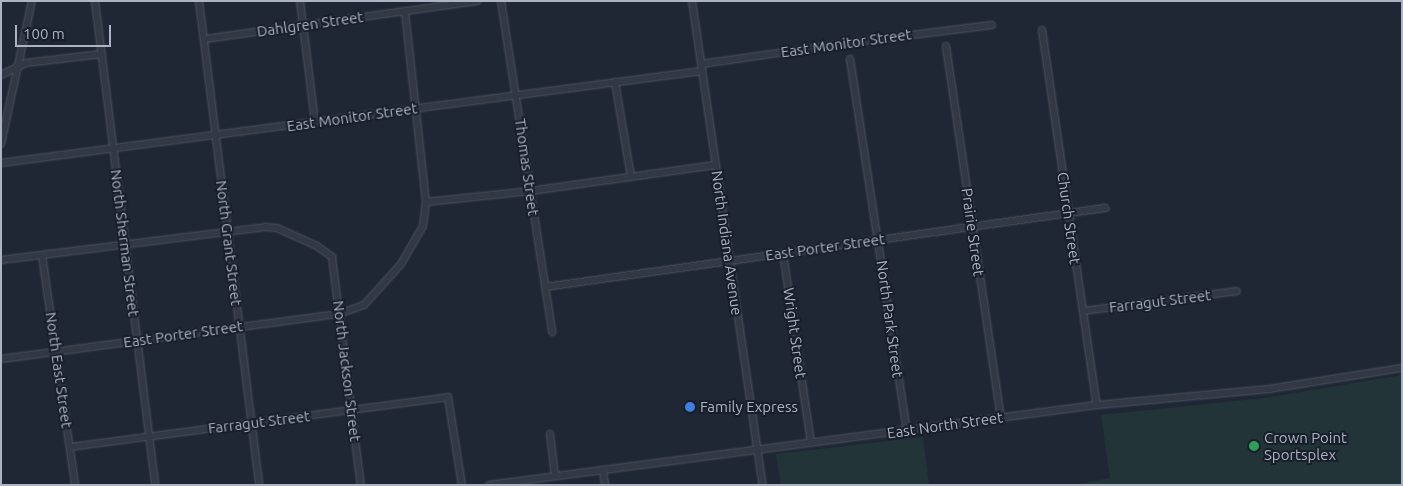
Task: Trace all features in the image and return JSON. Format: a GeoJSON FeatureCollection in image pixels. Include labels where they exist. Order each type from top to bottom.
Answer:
{"type":"FeatureCollection","features":[{"type":"Feature","properties":{"kind":"street"},"geometry":{"type":"LineString","coordinates":[[1,144],[32,1]]}},
{"type":"Feature","properties":{"kind":"street","name":"North Sherman Street"},"geometry":{"type":"LineString","coordinates":[[95,1],[155,485]]}},
{"type":"Feature","properties":{"kind":"street","name":"North Grant Street"},"geometry":{"type":"LineString","coordinates":[[199,1],[259,485]]}},
{"type":"Feature","properties":{"kind":"street"},"geometry":{"type":"LineString","coordinates":[[300,1],[315,122]]}},
{"type":"Feature","properties":{"kind":"street","name":"Dahlgren Street"},"geometry":{"type":"LineString","coordinates":[[204,39],[477,1]]}},
{"type":"Feature","properties":{"kind":"street","name":"Thomas Street"},"geometry":{"type":"LineString","coordinates":[[501,1],[552,332]]}},
{"type":"Feature","properties":{"kind":"street","name":"North Indiana Avenue"},"geometry":{"type":"LineString","coordinates":[[692,1],[763,485]]}},
{"type":"Feature","properties":{"kind":"street"},"geometry":{"type":"LineString","coordinates":[[405,11],[414,109],[426,202],[530,191],[716,165]]}},
{"type":"Feature","properties":{"kind":"street","name":"East Monitor Street"},"geometry":{"type":"LineString","coordinates":[[1,163],[616,82],[848,42],[992,25]]}},
{"type":"Feature","properties":{"kind":"street","name":"Church Street"},"geometry":{"type":"LineString","coordinates":[[1042,30],[1097,405]]}},
{"type":"Feature","properties":{"kind":"street","name":"Prairie Street"},"geometry":{"type":"LineString","coordinates":[[946,46],[1001,417]]}},
{"type":"Feature","properties":{"kind":"street"},"geometry":{"type":"LineString","coordinates":[[1,75],[26,64],[101,54]]}},
{"type":"Feature","properties":{"kind":"street","name":"North Park Street"},"geometry":{"type":"LineString","coordinates":[[850,59],[907,431]]}},
{"type":"Feature","properties":{"kind":"street"},"geometry":{"type":"LineString","coordinates":[[616,82],[631,177]]}},
{"type":"Feature","properties":{"kind":"street","name":"East Porter Street"},"geometry":{"type":"LineString","coordinates":[[1,359],[339,314],[364,305],[401,264],[423,226],[426,202]]}},
{"type":"Feature","properties":{"kind":"street","name":"East Porter Street"},"geometry":{"type":"LineString","coordinates":[[545,287],[1105,208]]}},
{"type":"Feature","properties":{"kind":"street","name":"North Jackson Street"},"geometry":{"type":"LineString","coordinates":[[228,232],[265,227],[277,228],[317,246],[332,257],[361,485]]}},
{"type":"Feature","properties":{"kind":"street"},"geometry":{"type":"LineString","coordinates":[[1,260],[228,232]]}},
{"type":"Feature","properties":{"kind":"street","name":"Wright Street"},"geometry":{"type":"LineString","coordinates":[[783,253],[811,443]]}},
{"type":"Feature","properties":{"kind":"street","name":"North East Street"},"geometry":{"type":"LineString","coordinates":[[42,255],[75,485]]}},
{"type":"Feature","properties":{"kind":"street","name":"Farragut Street"},"geometry":{"type":"LineString","coordinates":[[1083,311],[1237,291]]}},
{"type":"Feature","properties":{"kind":"street","name":"East North Street"},"geometry":{"type":"LineString","coordinates":[[491,485],[1097,405],[1230,394],[1402,368]]}},
{"type":"Feature","properties":{"kind":"street","name":"Farragut Street"},"geometry":{"type":"LineString","coordinates":[[70,447],[448,397],[462,485]]}},
{"type":"Feature","properties":{"kind":"street"},"geometry":{"type":"LineString","coordinates":[[550,434],[555,476]]}},
{"type":"Feature","properties":{"kind":"street"},"geometry":{"type":"LineString","coordinates":[[603,470],[605,485]]}},
{"type":"Feature","properties":{"kind":"shaded area","name":"Crown Point Sportsplex"},"geometry":{"type":"Polygon","coordinates":[[[1402,375],[1402,485],[1074,485],[1110,478],[1101,415],[1264,398],[1402,375]]]}},
{"type":"Feature","properties":{"kind":"shaded area"},"geometry":{"type":"Polygon","coordinates":[[[923,437],[929,485],[781,485],[776,454],[923,437]]]}},
{"type":"Feature","properties":{"kind":"place","name":"Family Express"},"geometry":{"type":"Point","coordinates":[690,407]}},
{"type":"Feature","properties":{"kind":"place","name":"Crown Point Sportsplex"},"geometry":{"type":"Point","coordinates":[1254,446]}}]}
